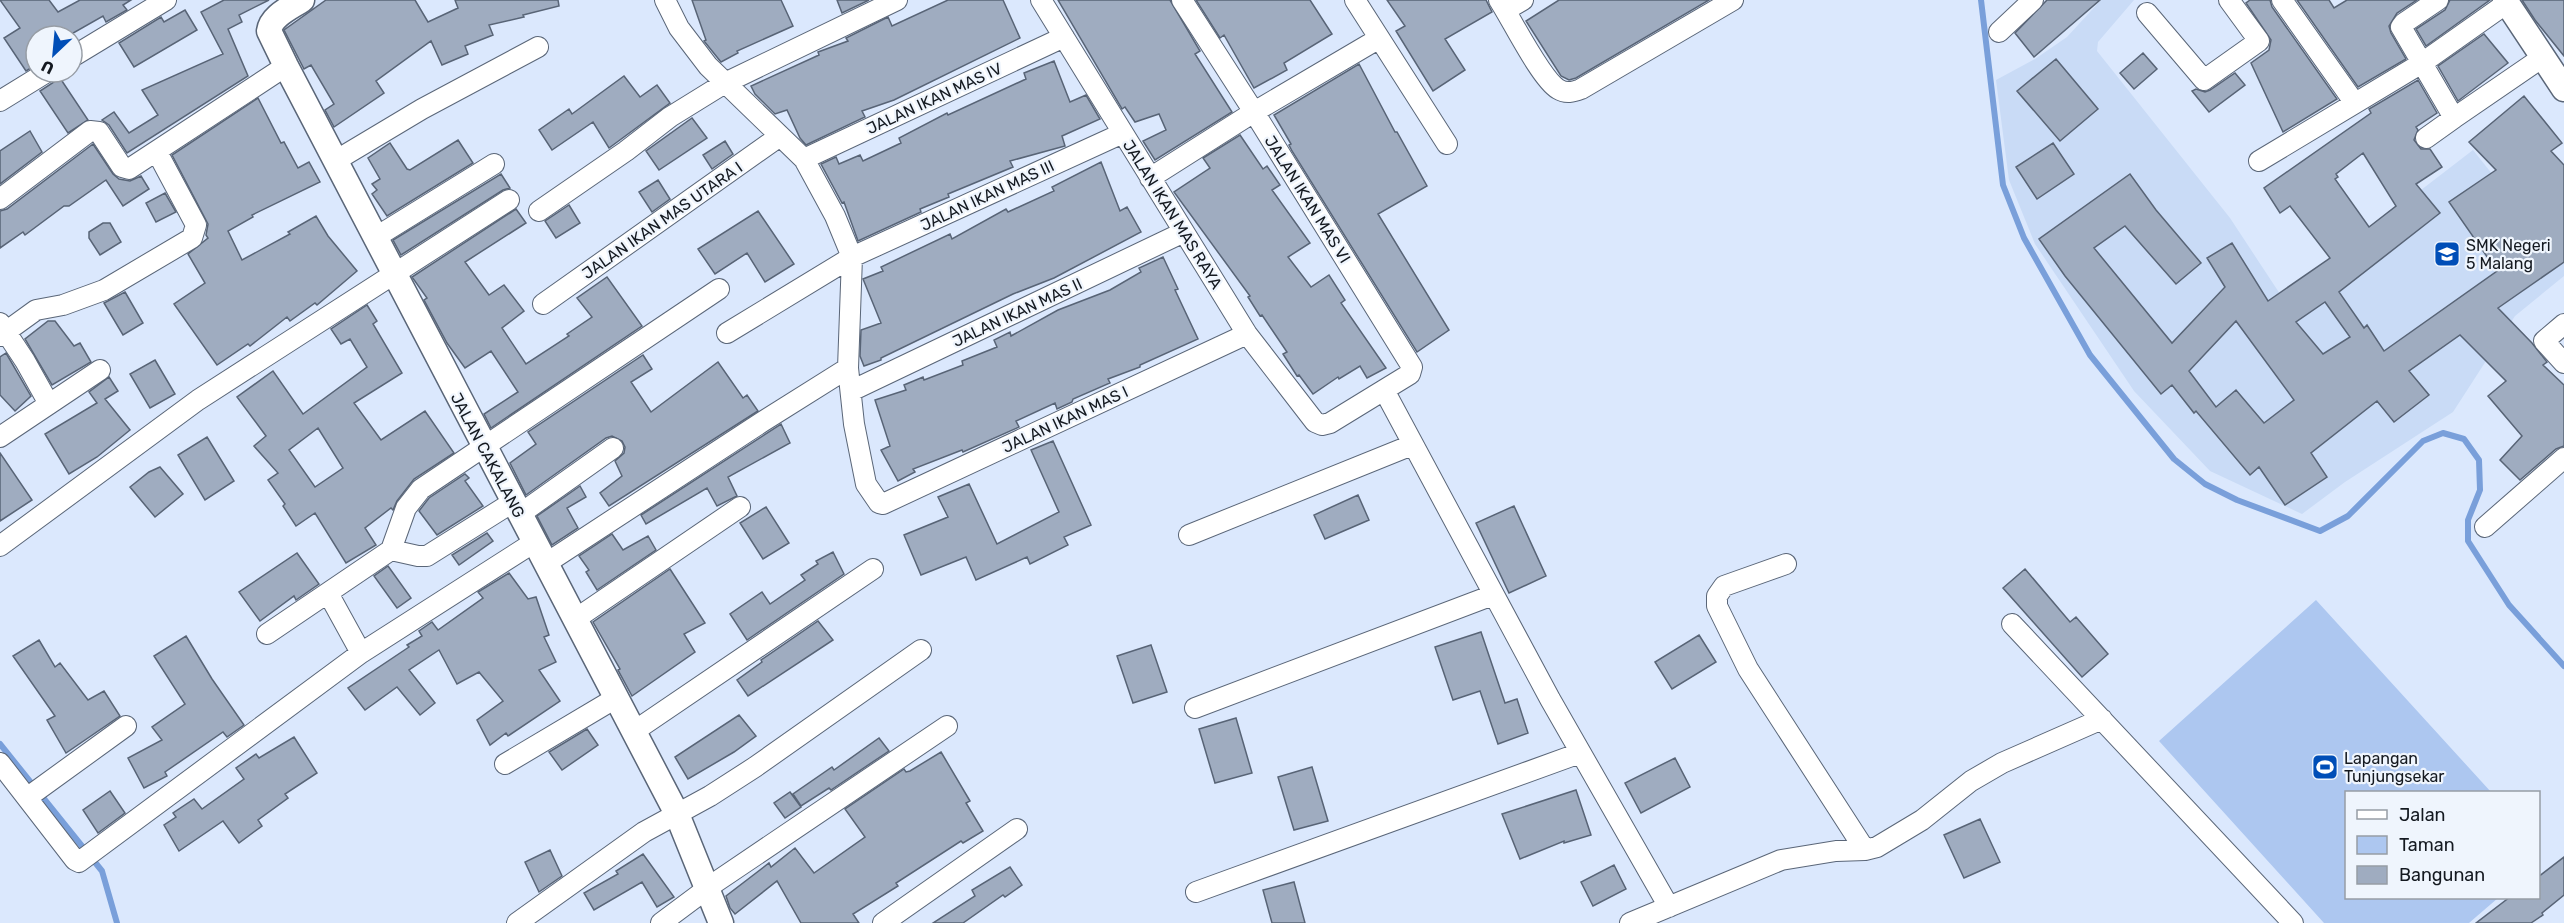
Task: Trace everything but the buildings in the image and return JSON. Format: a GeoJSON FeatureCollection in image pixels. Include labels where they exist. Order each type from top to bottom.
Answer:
{"type":"FeatureCollection","features":[{"type":"Feature","properties":{"kind":"street"},"geometry":{"type":"LineString","coordinates":[[84,50],[166,0]]}},
{"type":"Feature","properties":{"kind":"street","name":"JALAN CAKALANG"},"geometry":{"type":"LineString","coordinates":[[302,0],[277,17],[269,31],[334,161],[517,508],[533,543],[677,814],[706,891],[721,923]]}},
{"type":"Feature","properties":{"kind":"street"},"geometry":{"type":"LineString","coordinates":[[665,0],[679,28],[708,66],[804,159],[835,216],[852,257],[848,368],[850,391]]}},
{"type":"Feature","properties":{"kind":"street"},"geometry":{"type":"LineString","coordinates":[[539,211],[626,152],[670,117],[725,83],[897,0]]}},
{"type":"Feature","properties":{"kind":"street","name":"JALAN IKAN MAS RAYA"},"geometry":{"type":"LineString","coordinates":[[1041,0],[1247,334],[1315,422],[1322,425],[1330,423],[1384,390]]}},
{"type":"Feature","properties":{"kind":"street","name":"JALAN IKAN MAS VI"},"geometry":{"type":"LineString","coordinates":[[1182,0],[1411,365],[1411,374],[1384,390]]}},
{"type":"Feature","properties":{"kind":"street"},"geometry":{"type":"LineString","coordinates":[[1355,0],[1447,144]]}},
{"type":"Feature","properties":{"kind":"street"},"geometry":{"type":"LineString","coordinates":[[1523,0],[1503,5],[1548,80],[1559,90],[1570,93],[1581,89],[1733,0]]}},
{"type":"Feature","properties":{"kind":"street"},"geometry":{"type":"LineString","coordinates":[[1999,32],[2033,0]]}},
{"type":"Feature","properties":{"kind":"street"},"geometry":{"type":"LineString","coordinates":[[2147,13],[2204,80],[2259,41],[2229,0]]}},
{"type":"Feature","properties":{"kind":"street"},"geometry":{"type":"LineString","coordinates":[[2282,0],[2354,102]]}},
{"type":"Feature","properties":{"kind":"street"},"geometry":{"type":"LineString","coordinates":[[2438,0],[2404,22],[2401,27],[2454,118]]}},
{"type":"Feature","properties":{"kind":"street"},"geometry":{"type":"LineString","coordinates":[[2259,161],[2422,63],[2506,2],[2564,89]]}},
{"type":"Feature","properties":{"kind":"street","name":"JALAN IKAN MAS IV"},"geometry":{"type":"LineString","coordinates":[[804,159],[1064,37]]}},
{"type":"Feature","properties":{"kind":"street"},"geometry":{"type":"LineString","coordinates":[[1150,178],[1254,112],[1378,39]]}},
{"type":"Feature","properties":{"kind":"street"},"geometry":{"type":"LineString","coordinates":[[334,161],[422,109],[538,47]]}},
{"type":"Feature","properties":{"kind":"street"},"geometry":{"type":"LineString","coordinates":[[2426,138],[2543,57]]}},
{"type":"Feature","properties":{"kind":"street"},"geometry":{"type":"LineString","coordinates":[[0,200],[88,132],[99,132],[122,167],[127,170],[286,66]]}},
{"type":"Feature","properties":{"kind":"street"},"geometry":{"type":"LineString","coordinates":[[0,101],[28,84]]}},
{"type":"Feature","properties":{"kind":"street","name":"JALAN IKAN MAS III"},"geometry":{"type":"LineString","coordinates":[[727,333],[852,257],[1123,133]]}},
{"type":"Feature","properties":{"kind":"street","name":"JALAN IKAN MAS UTARA I"},"geometry":{"type":"LineString","coordinates":[[543,304],[780,136]]}},
{"type":"Feature","properties":{"kind":"street"},"geometry":{"type":"LineString","coordinates":[[48,404],[2,330],[36,310],[63,304],[104,290],[192,238],[196,225],[157,152]]}},
{"type":"Feature","properties":{"kind":"street"},"geometry":{"type":"LineString","coordinates":[[376,237],[494,164]]}},
{"type":"Feature","properties":{"kind":"street"},"geometry":{"type":"LineString","coordinates":[[0,546],[198,400],[509,200]]}},
{"type":"Feature","properties":{"kind":"street","name":"JALAN IKAN MAS II"},"geometry":{"type":"LineString","coordinates":[[850,391],[1184,232]]}},
{"type":"Feature","properties":{"kind":"street"},"geometry":{"type":"LineString","coordinates":[[267,634],[391,550],[399,523],[416,493],[719,289]]}},
{"type":"Feature","properties":{"kind":"street"},"geometry":{"type":"LineString","coordinates":[[2564,324],[2544,341],[2564,363]]}},
{"type":"Feature","properties":{"kind":"street","name":"JALAN IKAN MAS I"},"geometry":{"type":"LineString","coordinates":[[850,391],[866,484],[877,502],[883,504],[1247,334]]}},
{"type":"Feature","properties":{"kind":"street"},"geometry":{"type":"LineString","coordinates":[[545,564],[848,368]]}},
{"type":"Feature","properties":{"kind":"street"},"geometry":{"type":"LineString","coordinates":[[0,437],[100,370]]}},
{"type":"Feature","properties":{"kind":"street"},"geometry":{"type":"LineString","coordinates":[[1384,390],[1580,753],[1669,907]]}},
{"type":"Feature","properties":{"kind":"street"},"geometry":{"type":"LineString","coordinates":[[1189,535],[1412,445]]}},
{"type":"Feature","properties":{"kind":"street"},"geometry":{"type":"LineString","coordinates":[[391,550],[427,556],[517,508],[613,448]]}},
{"type":"Feature","properties":{"kind":"street"},"geometry":{"type":"LineString","coordinates":[[2485,527],[2564,458]]}},
{"type":"Feature","properties":{"kind":"street"},"geometry":{"type":"LineString","coordinates":[[574,620],[740,507]]}},
{"type":"Feature","properties":{"kind":"street"},"geometry":{"type":"LineString","coordinates":[[0,763],[36,791],[75,860],[79,862],[361,653],[533,543]]}},
{"type":"Feature","properties":{"kind":"street"},"geometry":{"type":"LineString","coordinates":[[1786,564],[1724,586],[1717,596],[1717,606],[1748,669],[1865,850]]}},
{"type":"Feature","properties":{"kind":"street"},"geometry":{"type":"LineString","coordinates":[[633,732],[873,569]]}},
{"type":"Feature","properties":{"kind":"street"},"geometry":{"type":"LineString","coordinates":[[328,593],[361,653]]}},
{"type":"Feature","properties":{"kind":"street"},"geometry":{"type":"LineString","coordinates":[[1195,708],[1493,595]]}},
{"type":"Feature","properties":{"kind":"street"},"geometry":{"type":"LineString","coordinates":[[2012,624],[2293,923]]}},
{"type":"Feature","properties":{"kind":"street"},"geometry":{"type":"LineString","coordinates":[[517,923],[645,832],[755,767],[921,650]]}},
{"type":"Feature","properties":{"kind":"street"},"geometry":{"type":"LineString","coordinates":[[505,764],[616,698]]}},
{"type":"Feature","properties":{"kind":"street"},"geometry":{"type":"LineString","coordinates":[[1630,923],[1781,860],[1826,852],[1865,850],[1877,847],[1922,820],[1971,781],[2002,763],[2102,719]]}},
{"type":"Feature","properties":{"kind":"street"},"geometry":{"type":"LineString","coordinates":[[36,791],[126,726]]}},
{"type":"Feature","properties":{"kind":"street"},"geometry":{"type":"LineString","coordinates":[[661,923],[716,882],[947,726]]}},
{"type":"Feature","properties":{"kind":"street"},"geometry":{"type":"LineString","coordinates":[[1196,892],[1580,753]]}},
{"type":"Feature","properties":{"kind":"street"},"geometry":{"type":"LineString","coordinates":[[884,923],[1017,829]]}},
{"type":"Feature","properties":{"kind":"shaded area","name":"SMK Negeri 5 Malang"},"geometry":{"type":"Polygon","coordinates":[[[2101,0],[2134,0],[2098,42],[2097,51],[2230,218],[2282,297],[2473,150],[2564,264],[2564,276],[2515,316],[2453,412],[2345,482],[2302,514],[2210,471],[2134,391],[2035,244],[2009,180],[1996,80],[2035,59],[2067,37],[2101,0]]]}},
{"type":"Feature","properties":{"kind":"green space","name":"Lapangan Tunjungsekar"},"geometry":{"type":"Polygon","coordinates":[[[2316,600],[2490,791],[2345,791],[2345,899],[2497,899],[2469,923],[2324,923],[2159,741],[2316,600]]]}},
{"type":"Feature","properties":{"kind":"waterway"},"geometry":{"type":"LineString","coordinates":[[1981,0],[2003,185],[2024,238],[2090,355],[2174,459],[2205,484],[2237,500],[2320,531],[2348,516],[2423,441],[2443,433],[2464,439],[2479,460],[2480,490],[2468,520],[2468,541],[2509,605],[2564,666]]}},
{"type":"Feature","properties":{"kind":"waterway"},"geometry":{"type":"LineString","coordinates":[[0,744],[102,871],[117,923]]}},
{"type":"Feature","properties":{"kind":"place","name":"SMK Negeri 5 Malang"},"geometry":{"type":"Point","coordinates":[2447,254]}},
{"type":"Feature","properties":{"kind":"place","name":"Lapangan Tunjungsekar"},"geometry":{"type":"Point","coordinates":[2325,767]}}]}
